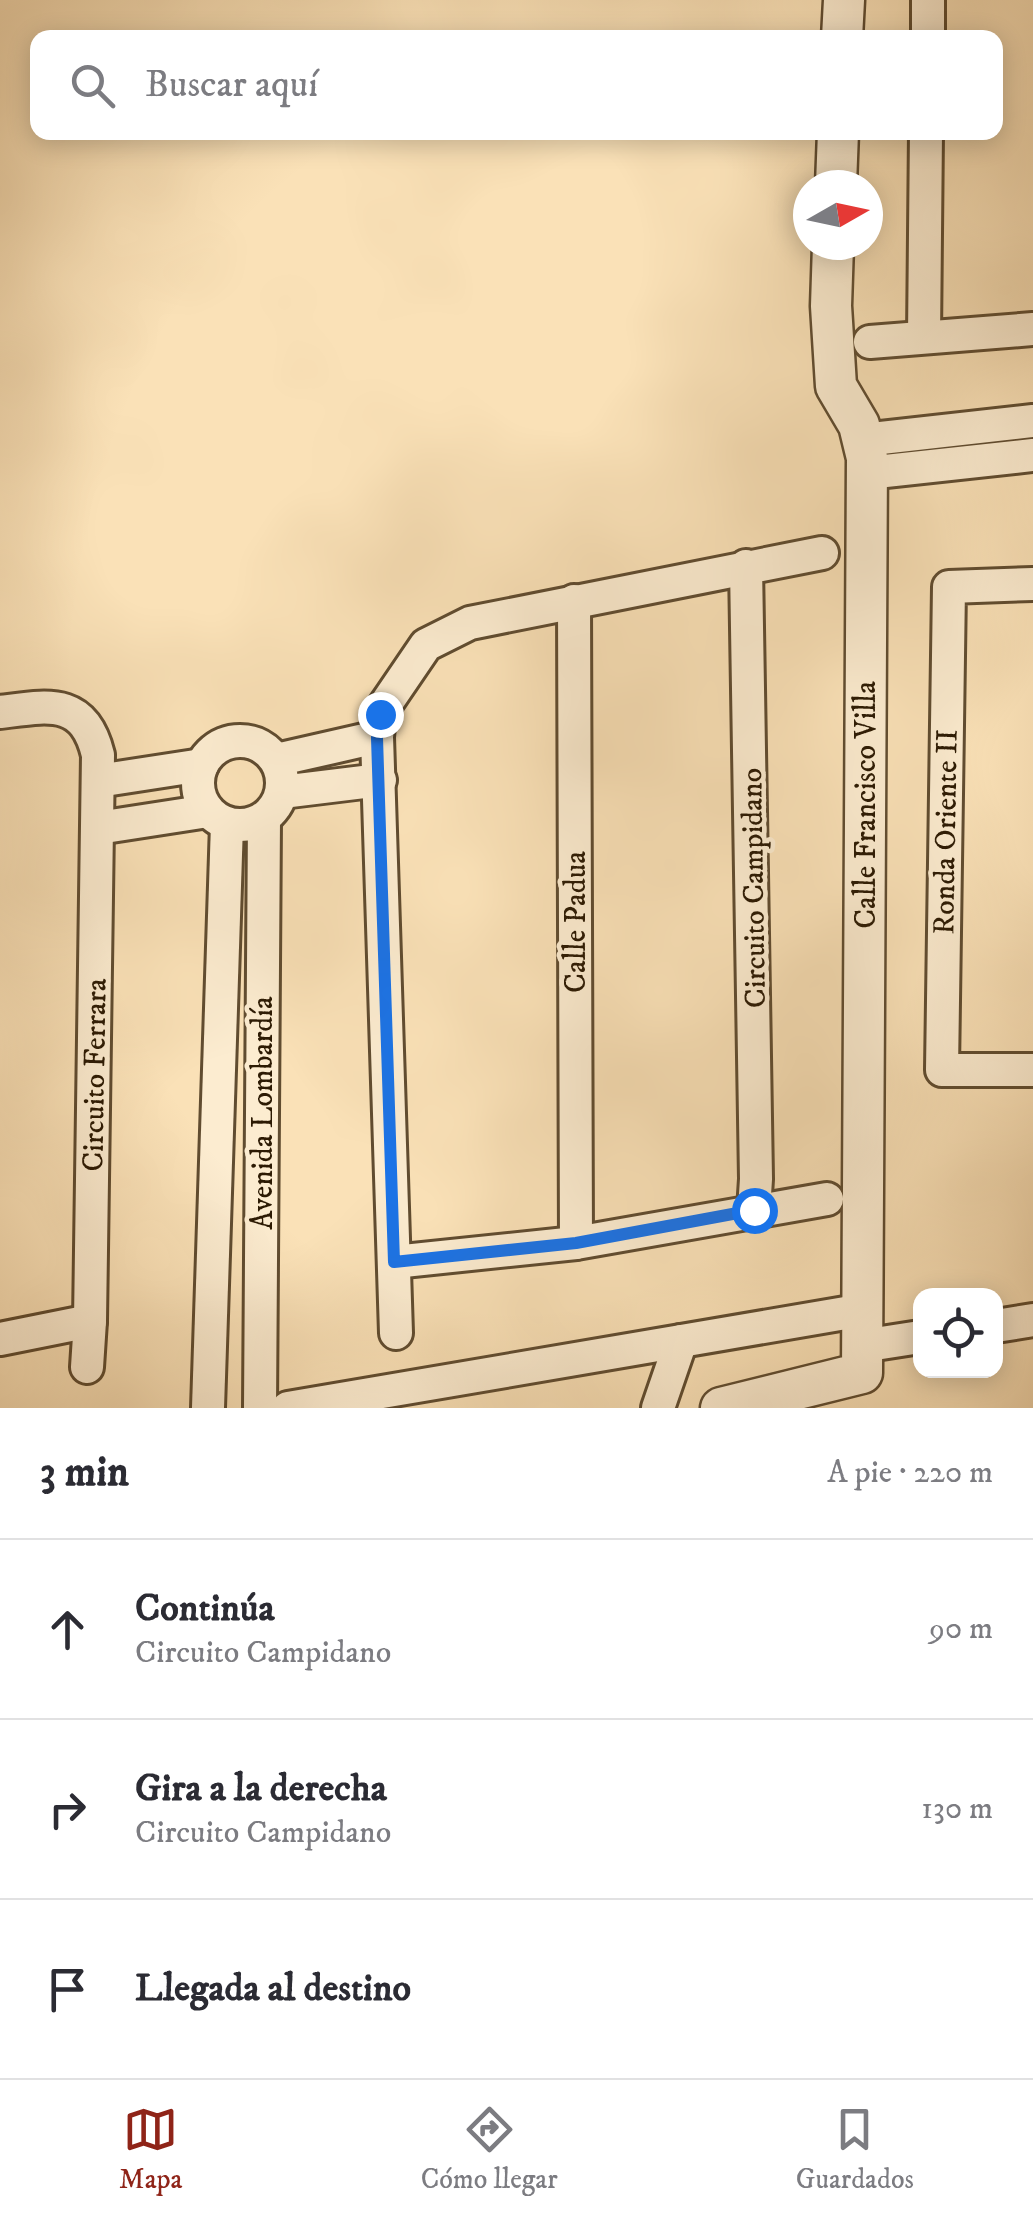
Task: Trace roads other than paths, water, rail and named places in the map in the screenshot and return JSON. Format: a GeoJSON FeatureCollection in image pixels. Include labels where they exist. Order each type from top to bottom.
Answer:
{"type":"FeatureCollection","features":[{"type":"Feature","properties":{"kind":"street"},"geometry":{"type":"LineString","coordinates":[[842,30],[844,0]]}},
{"type":"Feature","properties":{"kind":"street"},"geometry":{"type":"LineString","coordinates":[[928,0],[928,30]]}},
{"type":"Feature","properties":{"kind":"street"},"geometry":{"type":"LineString","coordinates":[[837,170],[838,140]]}},
{"type":"Feature","properties":{"kind":"street"},"geometry":{"type":"LineString","coordinates":[[924,337],[926,140]]}},
{"type":"Feature","properties":{"kind":"street","name":"Calle Francisco Villa"},"geometry":{"type":"LineString","coordinates":[[833,260],[831,306],[836,386],[859,425],[865,456],[862,1343]]}},
{"type":"Feature","properties":{"kind":"street"},"geometry":{"type":"LineString","coordinates":[[870,342],[1033,330]]}},
{"type":"Feature","properties":{"kind":"street"},"geometry":{"type":"LineString","coordinates":[[865,456],[1033,420]]}},
{"type":"Feature","properties":{"kind":"street"},"geometry":{"type":"LineString","coordinates":[[865,456],[1033,455]]}},
{"type":"Feature","properties":{"kind":"street"},"geometry":{"type":"LineString","coordinates":[[396,1333],[377,738],[380,714],[426,645],[470,623],[822,553]]}},
{"type":"Feature","properties":{"kind":"street","name":"Circuito Campidano"},"geometry":{"type":"LineString","coordinates":[[746,566],[754,1210]]}},
{"type":"Feature","properties":{"kind":"street","name":"Ronda Oriente II"},"geometry":{"type":"LineString","coordinates":[[1033,584],[949,586],[942,1070],[1033,1070]]}},
{"type":"Feature","properties":{"kind":"street","name":"Calle Padua"},"geometry":{"type":"LineString","coordinates":[[574,601],[576,1243]]}},
{"type":"Feature","properties":{"kind":"street","name":"Circuito Ferrara"},"geometry":{"type":"LineString","coordinates":[[0,712],[47,706],[68,709],[94,737],[98,828],[87,1367]]}},
{"type":"Feature","properties":{"kind":"street"},"geometry":{"type":"LineString","coordinates":[[98,828],[217,818],[246,826],[274,791],[377,738]]}},
{"type":"Feature","properties":{"kind":"street"},"geometry":{"type":"LineString","coordinates":[[217,818],[198,794],[202,765],[209,754],[231,742],[256,744],[274,791]]}},
{"type":"Feature","properties":{"kind":"street"},"geometry":{"type":"LineString","coordinates":[[98,781],[202,765]]}},
{"type":"Feature","properties":{"kind":"street"},"geometry":{"type":"LineString","coordinates":[[274,791],[380,780]]}},
{"type":"Feature","properties":{"kind":"street","name":"Avenida Lombardía"},"geometry":{"type":"LineString","coordinates":[[260,1408],[274,791]]}},
{"type":"Feature","properties":{"kind":"street","name":"Avenida Lombardía"},"geometry":{"type":"LineString","coordinates":[[208,1408],[217,818]]}},
{"type":"Feature","properties":{"kind":"street"},"geometry":{"type":"LineString","coordinates":[[394,1262],[576,1243],[827,1198]]}},
{"type":"Feature","properties":{"kind":"street"},"geometry":{"type":"LineString","coordinates":[[1003,1325],[1033,1320]]}},
{"type":"Feature","properties":{"kind":"street"},"geometry":{"type":"LineString","coordinates":[[0,1339],[90,1321]]}},
{"type":"Feature","properties":{"kind":"street"},"geometry":{"type":"LineString","coordinates":[[288,1408],[680,1340],[862,1343],[913,1338]]}},
{"type":"Feature","properties":{"kind":"street"},"geometry":{"type":"LineString","coordinates":[[658,1408],[680,1340]]}},
{"type":"Feature","properties":{"kind":"street"},"geometry":{"type":"LineString","coordinates":[[721,1408],[862,1343]]}}]}
